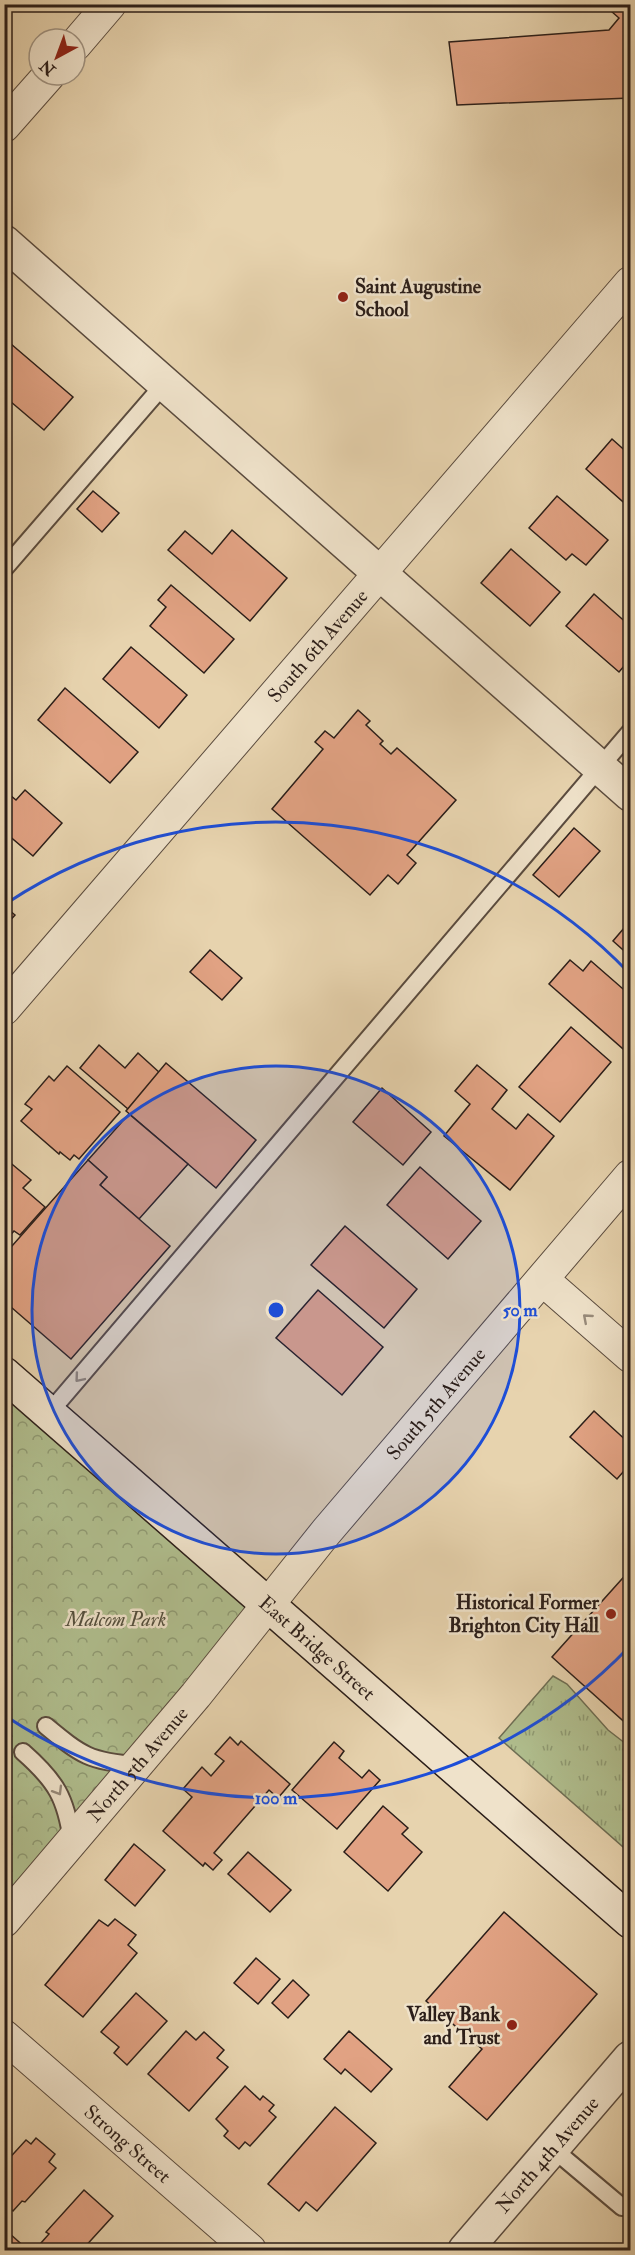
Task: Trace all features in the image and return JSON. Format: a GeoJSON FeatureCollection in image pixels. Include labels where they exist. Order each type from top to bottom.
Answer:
{"type":"FeatureCollection","features":[{"type":"Feature","properties":{"kind":"street"},"geometry":{"type":"LineString","coordinates":[[87,31],[110,4]]}},
{"type":"Feature","properties":{"kind":"street"},"geometry":{"type":"LineString","coordinates":[[4,126],[38,87]]}},
{"type":"Feature","properties":{"kind":"street"},"geometry":{"type":"LineString","coordinates":[[4,242],[380,576],[630,794]]}},
{"type":"Feature","properties":{"kind":"street","name":"South 6th Avenue"},"geometry":{"type":"LineString","coordinates":[[4,1009],[380,576],[630,283]]}},
{"type":"Feature","properties":{"kind":"street","name":"South 5th Avenue"},"geometry":{"type":"LineString","coordinates":[[268,1607],[326,1532],[630,1176]]}},
{"type":"Feature","properties":{"kind":"street"},"geometry":{"type":"LineString","coordinates":[[543,1280],[630,1356]]}},
{"type":"Feature","properties":{"kind":"street","name":"East Bridge Street"},"geometry":{"type":"LineString","coordinates":[[4,1374],[630,1921]]}},
{"type":"Feature","properties":{"kind":"street","name":"North 5th Avenue"},"geometry":{"type":"LineString","coordinates":[[4,1921],[268,1607]]}},
{"type":"Feature","properties":{"kind":"street","name":"Strong Street"},"geometry":{"type":"LineString","coordinates":[[4,2036],[250,2250]]}},
{"type":"Feature","properties":{"kind":"street","name":"North 4th Avenue"},"geometry":{"type":"LineString","coordinates":[[465,2250],[630,2058]]}},
{"type":"Feature","properties":{"kind":"lane"},"geometry":{"type":"LineString","coordinates":[[4,569],[165,383]]}},
{"type":"Feature","properties":{"kind":"lane"},"geometry":{"type":"LineString","coordinates":[[49,1413],[630,732]]}},
{"type":"Feature","properties":{"kind":"lane"},"geometry":{"type":"LineString","coordinates":[[45,1726],[82,1755],[106,1763],[137,1765]]}},
{"type":"Feature","properties":{"kind":"lane"},"geometry":{"type":"LineString","coordinates":[[23,1752],[48,1774],[62,1796],[72,1841]]}},
{"type":"Feature","properties":{"kind":"lane"},"geometry":{"type":"LineString","coordinates":[[552,2148],[622,2208]]}},
{"type":"Feature","properties":{"kind":"green space","name":"Malcom Park"},"geometry":{"type":"Polygon","coordinates":[[[5,1374],[269,1607],[5,1921],[5,1374]]]}},
{"type":"Feature","properties":{"kind":"green space"},"geometry":{"type":"Polygon","coordinates":[[[553,1676],[567,1684],[608,1730],[630,1747],[630,1853],[499,1738],[553,1676]]]}},
{"type":"Feature","properties":{"kind":"building"},"geometry":{"type":"Polygon","coordinates":[[[603,4],[630,4],[630,98],[457,105],[449,42],[609,30],[619,18],[603,4]]]}},
{"type":"Feature","properties":{"kind":"building"},"geometry":{"type":"Polygon","coordinates":[[[4,338],[73,397],[44,430],[4,396],[4,338]]]}},
{"type":"Feature","properties":{"kind":"building"},"geometry":{"type":"Polygon","coordinates":[[[612,439],[630,455],[630,508],[586,469],[612,439]]]}},
{"type":"Feature","properties":{"kind":"building"},"geometry":{"type":"Polygon","coordinates":[[[93,491],[119,513],[102,532],[77,509],[93,491]]]}},
{"type":"Feature","properties":{"kind":"building"},"geometry":{"type":"Polygon","coordinates":[[[557,496],[608,540],[586,565],[572,554],[566,560],[529,528],[557,496]]]}},
{"type":"Feature","properties":{"kind":"building"},"geometry":{"type":"Polygon","coordinates":[[[232,530],[287,578],[250,621],[168,550],[185,531],[212,554],[232,530]]]}},
{"type":"Feature","properties":{"kind":"building"},"geometry":{"type":"Polygon","coordinates":[[[511,549],[560,592],[530,626],[481,583],[511,549]]]}},
{"type":"Feature","properties":{"kind":"building"},"geometry":{"type":"Polygon","coordinates":[[[171,585],[234,639],[204,673],[150,626],[166,607],[158,600],[171,585]]]}},
{"type":"Feature","properties":{"kind":"building"},"geometry":{"type":"Polygon","coordinates":[[[594,594],[630,626],[630,659],[619,672],[566,626],[594,594]]]}},
{"type":"Feature","properties":{"kind":"building"},"geometry":{"type":"Polygon","coordinates":[[[131,647],[187,695],[159,728],[103,679],[131,647]]]}},
{"type":"Feature","properties":{"kind":"building"},"geometry":{"type":"Polygon","coordinates":[[[65,688],[138,752],[110,783],[38,720],[65,688]]]}},
{"type":"Feature","properties":{"kind":"building"},"geometry":{"type":"Polygon","coordinates":[[[358,710],[370,721],[366,725],[383,741],[380,744],[391,754],[397,748],[456,800],[407,855],[416,863],[398,884],[388,875],[370,895],[272,809],[323,749],[315,742],[325,731],[334,738],[358,710]]]}},
{"type":"Feature","properties":{"kind":"building"},"geometry":{"type":"Polygon","coordinates":[[[4,790],[16,800],[25,790],[62,823],[33,856],[8,835],[4,838],[4,790]]]}},
{"type":"Feature","properties":{"kind":"building"},"geometry":{"type":"Polygon","coordinates":[[[574,828],[600,851],[559,897],[533,875],[574,828]]]}},
{"type":"Feature","properties":{"kind":"building"},"geometry":{"type":"Polygon","coordinates":[[[4,906],[15,915],[4,927],[4,906]]]}},
{"type":"Feature","properties":{"kind":"building"},"geometry":{"type":"Polygon","coordinates":[[[630,921],[630,956],[613,941],[630,921]]]}},
{"type":"Feature","properties":{"kind":"building"},"geometry":{"type":"Polygon","coordinates":[[[210,950],[242,978],[222,1000],[190,972],[210,950]]]}},
{"type":"Feature","properties":{"kind":"building"},"geometry":{"type":"Polygon","coordinates":[[[570,960],[583,971],[591,961],[630,995],[630,1055],[549,984],[570,960]]]}},
{"type":"Feature","properties":{"kind":"building"},"geometry":{"type":"Polygon","coordinates":[[[571,1027],[611,1062],[560,1122],[519,1087],[571,1027]]]}},
{"type":"Feature","properties":{"kind":"building"},"geometry":{"type":"Polygon","coordinates":[[[99,1045],[125,1068],[138,1053],[160,1073],[128,1109],[80,1068],[99,1045]]]}},
{"type":"Feature","properties":{"kind":"building"},"geometry":{"type":"Polygon","coordinates":[[[166,1063],[256,1140],[216,1188],[126,1111],[166,1063]]]}},
{"type":"Feature","properties":{"kind":"building"},"geometry":{"type":"Polygon","coordinates":[[[477,1065],[507,1090],[492,1109],[516,1129],[528,1114],[554,1136],[510,1190],[444,1136],[470,1104],[455,1091],[477,1065]]]}},
{"type":"Feature","properties":{"kind":"building"},"geometry":{"type":"Polygon","coordinates":[[[67,1066],[120,1112],[79,1159],[74,1155],[70,1160],[60,1152],[59,1154],[21,1121],[32,1109],[25,1104],[49,1076],[54,1081],[67,1066]]]}},
{"type":"Feature","properties":{"kind":"building"},"geometry":{"type":"Polygon","coordinates":[[[382,1088],[431,1132],[403,1165],[353,1122],[382,1088]]]}},
{"type":"Feature","properties":{"kind":"building"},"geometry":{"type":"Polygon","coordinates":[[[129,1114],[188,1164],[139,1219],[100,1185],[107,1177],[88,1160],[129,1114]]]}},
{"type":"Feature","properties":{"kind":"building"},"geometry":{"type":"Polygon","coordinates":[[[7,1160],[31,1180],[23,1188],[45,1207],[20,1235],[14,1231],[4,1242],[4,1163],[7,1160]]]}},
{"type":"Feature","properties":{"kind":"building"},"geometry":{"type":"Polygon","coordinates":[[[88,1160],[107,1177],[100,1185],[170,1246],[71,1359],[4,1301],[4,1255],[88,1160]]]}},
{"type":"Feature","properties":{"kind":"building"},"geometry":{"type":"Polygon","coordinates":[[[420,1167],[481,1221],[448,1259],[387,1205],[420,1167]]]}},
{"type":"Feature","properties":{"kind":"building"},"geometry":{"type":"Polygon","coordinates":[[[345,1226],[417,1289],[384,1328],[311,1265],[345,1226]]]}},
{"type":"Feature","properties":{"kind":"building"},"geometry":{"type":"Polygon","coordinates":[[[318,1290],[383,1347],[342,1395],[276,1338],[318,1290]]]}},
{"type":"Feature","properties":{"kind":"building"},"geometry":{"type":"Polygon","coordinates":[[[594,1411],[630,1444],[630,1464],[617,1479],[570,1437],[594,1411]]]}},
{"type":"Feature","properties":{"kind":"building","name":"Historical Former Brighton City Hall"},"geometry":{"type":"Polygon","coordinates":[[[630,1570],[630,1727],[552,1657],[630,1570]]]}},
{"type":"Feature","properties":{"kind":"building"},"geometry":{"type":"Polygon","coordinates":[[[230,1737],[238,1745],[241,1741],[290,1784],[278,1798],[269,1790],[214,1853],[222,1860],[213,1870],[205,1863],[203,1866],[163,1831],[192,1797],[183,1789],[202,1767],[211,1776],[224,1761],[215,1754],[230,1737]]]}},
{"type":"Feature","properties":{"kind":"building"},"geometry":{"type":"Polygon","coordinates":[[[334,1742],[344,1751],[339,1758],[362,1778],[369,1770],[380,1780],[337,1829],[292,1790],[334,1742]]]}},
{"type":"Feature","properties":{"kind":"building"},"geometry":{"type":"Polygon","coordinates":[[[383,1806],[408,1828],[402,1834],[422,1852],[388,1891],[344,1852],[383,1806]]]}},
{"type":"Feature","properties":{"kind":"building"},"geometry":{"type":"Polygon","coordinates":[[[134,1844],[165,1870],[135,1906],[105,1880],[134,1844]]]}},
{"type":"Feature","properties":{"kind":"building"},"geometry":{"type":"Polygon","coordinates":[[[248,1852],[291,1890],[270,1912],[228,1874],[248,1852]]]}},
{"type":"Feature","properties":{"kind":"building","name":"Valley Bank and Trust"},"geometry":{"type":"Polygon","coordinates":[[[504,1912],[597,1994],[487,2120],[449,2087],[482,2049],[426,2001],[504,1912]]]}},
{"type":"Feature","properties":{"kind":"building"},"geometry":{"type":"Polygon","coordinates":[[[115,1919],[136,1935],[128,1945],[137,1953],[83,2017],[45,1985],[99,1920],[108,1926],[115,1919]]]}},
{"type":"Feature","properties":{"kind":"building"},"geometry":{"type":"Polygon","coordinates":[[[256,1958],[280,1979],[258,2004],[234,1983],[256,1958]]]}},
{"type":"Feature","properties":{"kind":"building"},"geometry":{"type":"Polygon","coordinates":[[[293,1980],[309,1995],[288,2018],[272,2003],[293,1980]]]}},
{"type":"Feature","properties":{"kind":"building"},"geometry":{"type":"Polygon","coordinates":[[[136,1993],[167,2021],[127,2065],[114,2053],[119,2047],[101,2032],[136,1993]]]}},
{"type":"Feature","properties":{"kind":"building"},"geometry":{"type":"Polygon","coordinates":[[[186,2031],[196,2040],[204,2032],[224,2050],[217,2058],[228,2067],[189,2111],[148,2074],[186,2031]]]}},
{"type":"Feature","properties":{"kind":"building"},"geometry":{"type":"Polygon","coordinates":[[[349,2031],[392,2069],[371,2092],[345,2069],[341,2074],[324,2059],[349,2031]]]}},
{"type":"Feature","properties":{"kind":"building"},"geometry":{"type":"Polygon","coordinates":[[[245,2086],[260,2100],[263,2096],[274,2105],[269,2111],[276,2117],[250,2146],[245,2142],[239,2149],[224,2136],[228,2131],[216,2119],[245,2086]]]}},
{"type":"Feature","properties":{"kind":"building"},"geometry":{"type":"Polygon","coordinates":[[[335,2107],[376,2143],[317,2211],[306,2202],[299,2211],[268,2184],[335,2107]]]}},
{"type":"Feature","properties":{"kind":"building"},"geometry":{"type":"Polygon","coordinates":[[[36,2138],[55,2154],[49,2162],[56,2168],[25,2202],[22,2201],[13,2211],[4,2204],[4,2164],[26,2140],[31,2144],[36,2138]]]}},
{"type":"Feature","properties":{"kind":"building"},"geometry":{"type":"Polygon","coordinates":[[[84,2190],[113,2216],[82,2250],[64,2248],[50,2250],[41,2243],[49,2234],[46,2232],[84,2190]]]}},
{"type":"Feature","properties":{"kind":"building"},"geometry":{"type":"Polygon","coordinates":[[[9,2233],[28,2250],[4,2250],[4,2238],[9,2233]]]}},
{"type":"Feature","properties":{"kind":"place","name":"Saint Augustine School"},"geometry":{"type":"Point","coordinates":[343,297]}},
{"type":"Feature","properties":{"kind":"place","name":"Historical Former Brighton City Hall"},"geometry":{"type":"Point","coordinates":[611,1614]}},
{"type":"Feature","properties":{"kind":"place","name":"Valley Bank and Trust"},"geometry":{"type":"Point","coordinates":[512,2025]}}]}
